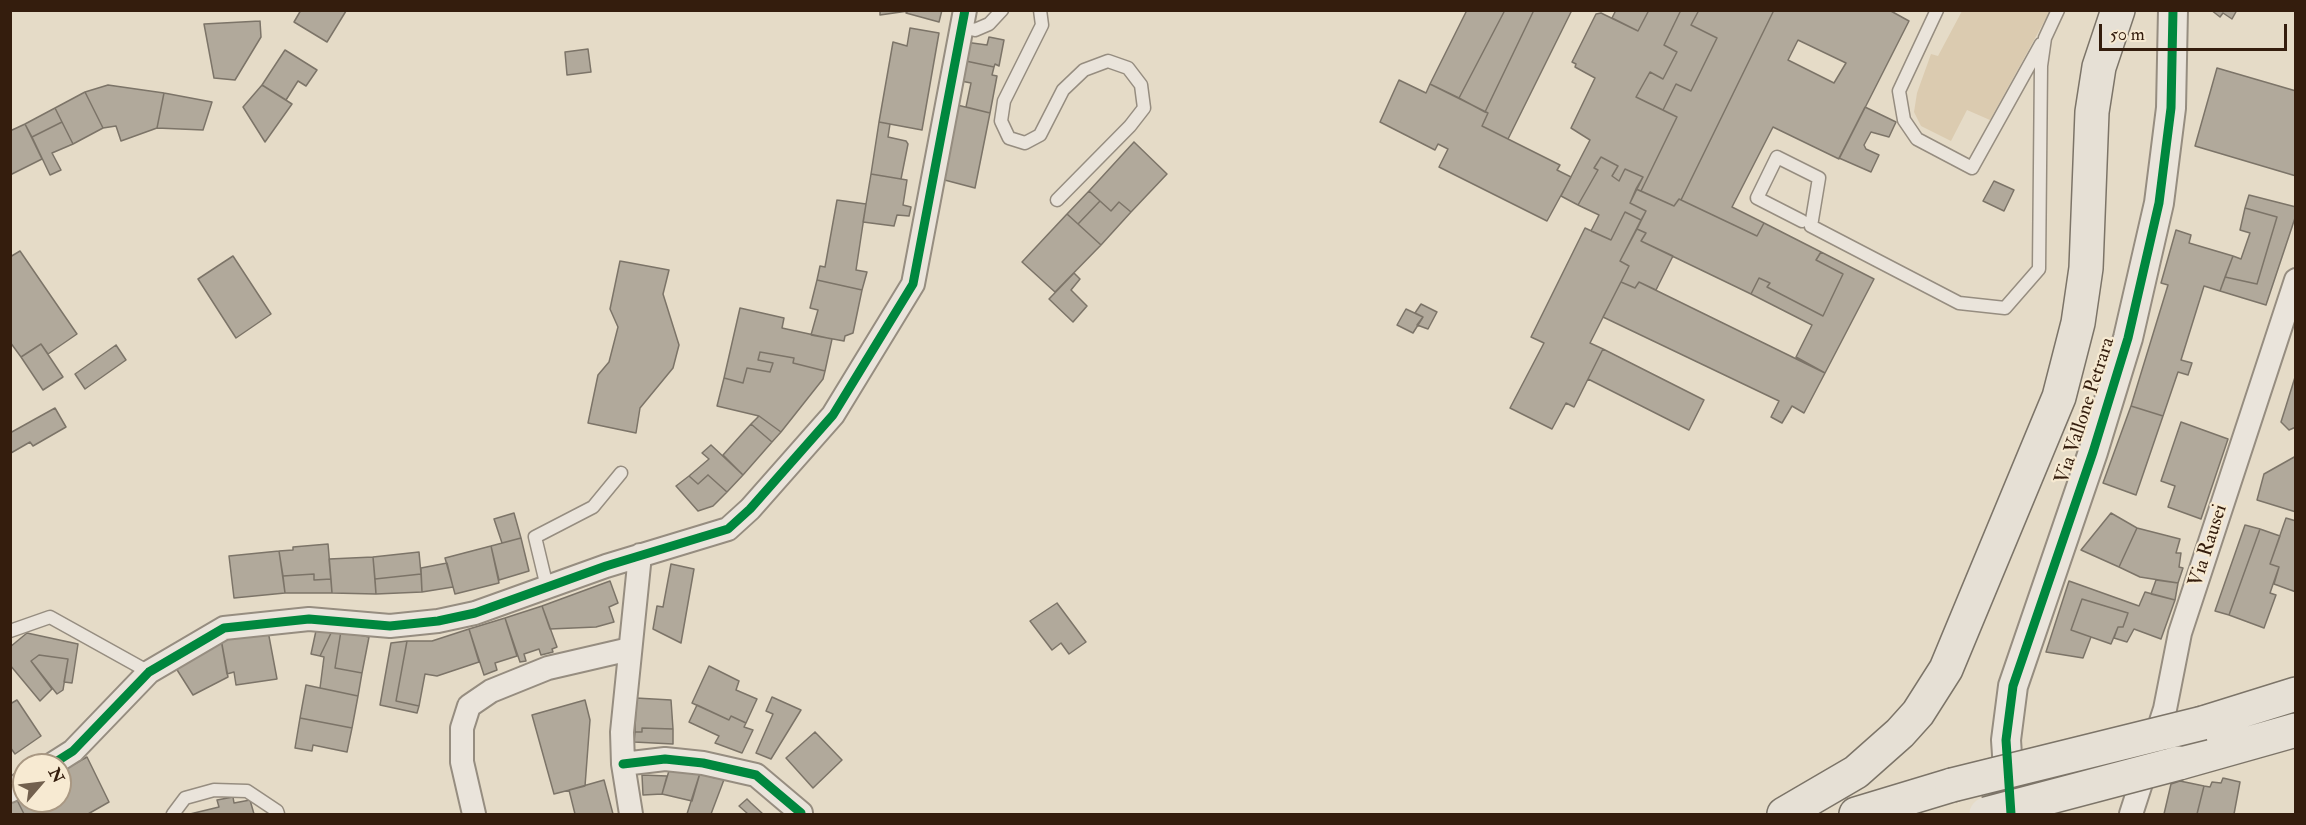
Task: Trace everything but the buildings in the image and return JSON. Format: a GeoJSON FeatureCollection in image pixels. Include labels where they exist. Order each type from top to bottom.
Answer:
{"type":"FeatureCollection","features":[{"type":"Feature","properties":{"kind":"highway"},"geometry":{"type":"LineString","coordinates":[[1784,814],[1856,772],[1900,733],[1918,713],[1946,669],[2059,397],[2078,323],[2086,268],[2092,112],[2099,67],[2118,10]]}},
{"type":"Feature","properties":{"kind":"highway"},"geometry":{"type":"LineString","coordinates":[[1856,814],[1952,786],[2203,723],[2295,694]]}},
{"type":"Feature","properties":{"kind":"highway"},"geometry":{"type":"LineString","coordinates":[[1986,814],[2295,730]]}},
{"type":"Feature","properties":{"kind":"street","name":"Via Vallone Petrara"},"geometry":{"type":"LineString","coordinates":[[2011,814],[2006,740],[2013,686],[2093,452],[2125,350],[2160,203],[2171,108],[2173,10]]}},
{"type":"Feature","properties":{"kind":"street"},"geometry":{"type":"LineString","coordinates":[[71,753],[149,672],[224,628],[309,619],[390,626],[438,621],[475,613],[640,555],[728,529],[750,509],[839,405],[913,284],[963,19]]}},
{"type":"Feature","properties":{"kind":"street","name":"Via Rausei"},"geometry":{"type":"LineString","coordinates":[[2131,814],[2165,709],[2180,633],[2295,280]]}},
{"type":"Feature","properties":{"kind":"street"},"geometry":{"type":"LineString","coordinates":[[631,814],[623,764],[622,732],[640,555]]}},
{"type":"Feature","properties":{"kind":"street"},"geometry":{"type":"LineString","coordinates":[[474,814],[462,762],[462,728],[469,706],[491,691],[548,668],[630,649]]}},
{"type":"Feature","properties":{"kind":"street"},"geometry":{"type":"LineString","coordinates":[[623,764],[674,760],[702,763],[756,776],[801,813]]}},
{"type":"Feature","properties":{"kind":"lane"},"geometry":{"type":"LineString","coordinates":[[963,19],[975,30],[988,24],[1002,10]]}},
{"type":"Feature","properties":{"kind":"lane"},"geometry":{"type":"LineString","coordinates":[[1040,10],[1042,25],[1004,101],[1001,120],[1009,138],[1025,143],[1040,135],[1064,90],[1084,70],[1108,62],[1128,68],[1141,85],[1144,108],[1130,126],[1057,201]]}},
{"type":"Feature","properties":{"kind":"lane"},"geometry":{"type":"LineString","coordinates":[[1937,10],[1899,91],[1904,120],[1917,139],[1972,168],[2045,38],[2058,10]]}},
{"type":"Feature","properties":{"kind":"lane"},"geometry":{"type":"LineString","coordinates":[[1802,221],[1756,198],[1777,157],[1819,178],[1811,226],[1959,303],[2005,309],[2039,269],[2041,66],[2045,38]]}},
{"type":"Feature","properties":{"kind":"lane"},"geometry":{"type":"LineString","coordinates":[[547,587],[534,537],[593,507],[621,473]]}},
{"type":"Feature","properties":{"kind":"lane"},"geometry":{"type":"LineString","coordinates":[[10,631],[50,617],[149,672]]}},
{"type":"Feature","properties":{"kind":"lane"},"geometry":{"type":"LineString","coordinates":[[173,814],[185,798],[214,790],[247,791],[277,811],[278,814]]}},
{"type":"Feature","properties":{"kind":"shaded area"},"geometry":{"type":"Polygon","coordinates":[[[1962,11],[2050,11],[1990,120],[1967,110],[1951,141],[1921,126],[1914,112],[1917,93],[1931,54],[1938,56],[1962,11]]]}},
{"type":"Feature","properties":{"kind":"cycle path"},"geometry":{"type":"LineString","coordinates":[[70,753],[149,672],[224,628],[309,619],[390,626],[438,621],[475,613],[606,566],[728,529],[750,509],[833,415],[913,284],[965,10]]}},
{"type":"Feature","properties":{"kind":"cycle path"},"geometry":{"type":"LineString","coordinates":[[2011,814],[2006,740],[2013,686],[2093,452],[2128,338],[2159,203],[2171,108],[2173,10]]}},
{"type":"Feature","properties":{"kind":"cycle path"},"geometry":{"type":"LineString","coordinates":[[623,764],[665,759],[703,763],[756,775],[801,813]]}}]}
